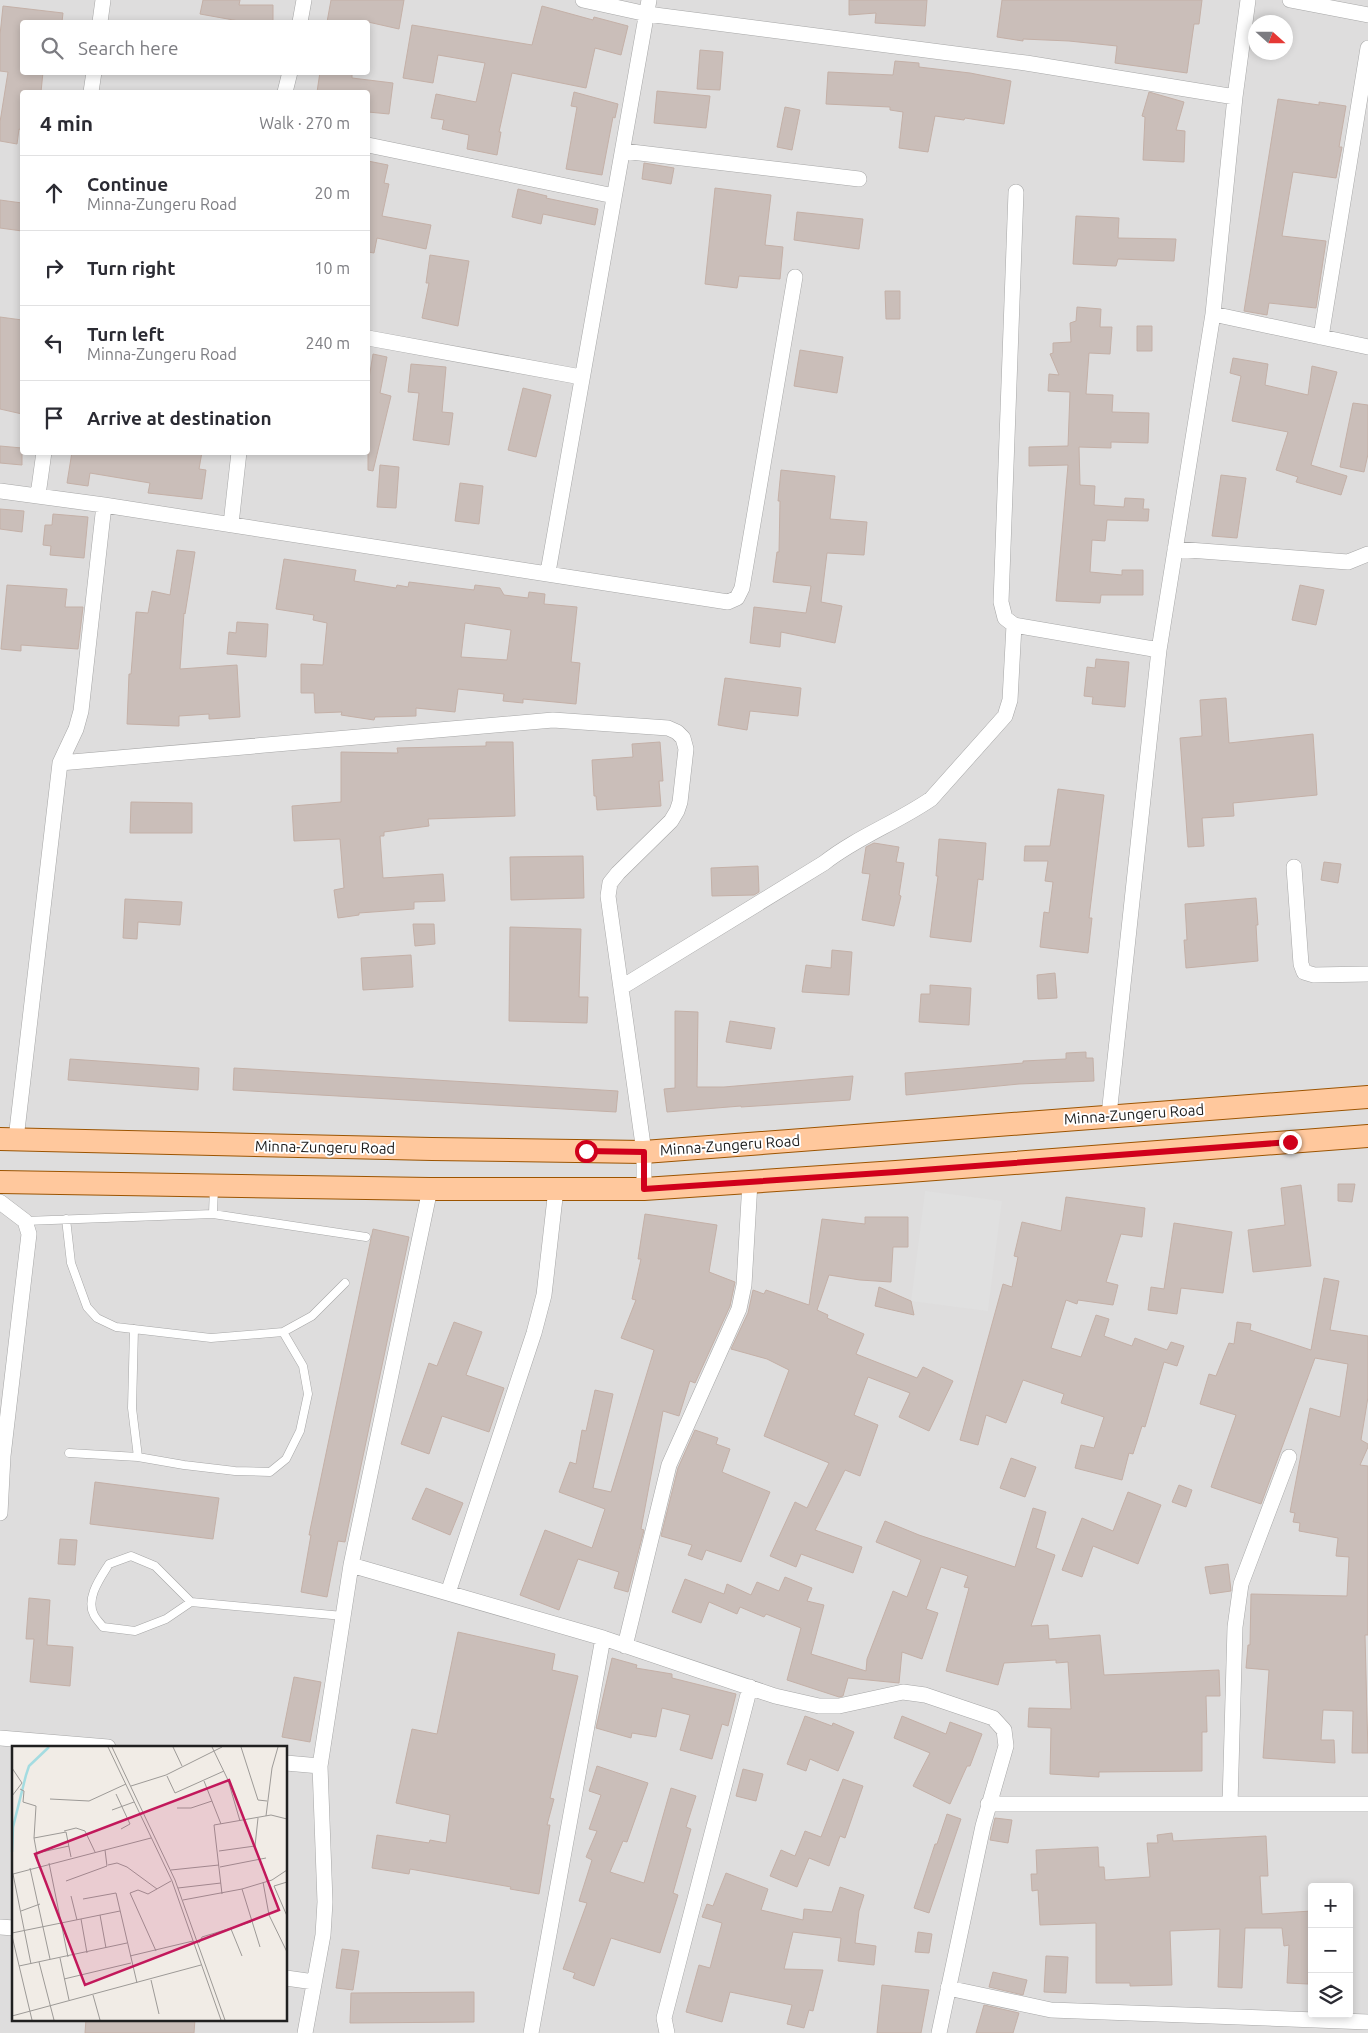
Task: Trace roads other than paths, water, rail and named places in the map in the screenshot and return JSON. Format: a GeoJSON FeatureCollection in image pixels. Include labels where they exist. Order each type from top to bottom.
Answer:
{"type":"FeatureCollection","features":[{"type":"Feature","properties":{"kind":"main road","name":"Minna-Zungeru Road"},"geometry":{"type":"LineString","coordinates":[[8,1139],[432,1150],[644,1152],[1110,1115],[1368,1097]]}},
{"type":"Feature","properties":{"kind":"main road"},"geometry":{"type":"LineString","coordinates":[[0,1182],[430,1189],[644,1189],[1368,1136]]}},
{"type":"Feature","properties":{"kind":"street"},"geometry":{"type":"LineString","coordinates":[[100,20],[104,0]]}},
{"type":"Feature","properties":{"kind":"street"},"geometry":{"type":"LineString","coordinates":[[300,20],[304,0]]}},
{"type":"Feature","properties":{"kind":"street"},"geometry":{"type":"LineString","coordinates":[[583,0],[648,7],[1026,63],[1235,97]]}},
{"type":"Feature","properties":{"kind":"street"},"geometry":{"type":"LineString","coordinates":[[1110,1115],[1159,650],[1213,314],[1235,97],[1248,0]]}},
{"type":"Feature","properties":{"kind":"street"},"geometry":{"type":"LineString","coordinates":[[1290,0],[1368,15]]}},
{"type":"Feature","properties":{"kind":"street"},"geometry":{"type":"LineString","coordinates":[[548,572],[648,7]]}},
{"type":"Feature","properties":{"kind":"street"},"geometry":{"type":"LineString","coordinates":[[1321,337],[1368,48]]}},
{"type":"Feature","properties":{"kind":"street"},"geometry":{"type":"LineString","coordinates":[[91,90],[94,75]]}},
{"type":"Feature","properties":{"kind":"street"},"geometry":{"type":"LineString","coordinates":[[286,90],[289,75]]}},
{"type":"Feature","properties":{"kind":"street"},"geometry":{"type":"LineString","coordinates":[[370,145],[614,196]]}},
{"type":"Feature","properties":{"kind":"street"},"geometry":{"type":"LineString","coordinates":[[623,150],[859,179]]}},
{"type":"Feature","properties":{"kind":"street"},"geometry":{"type":"LineString","coordinates":[[1016,192],[1001,602],[1005,618],[1014,625],[1159,650]]}},
{"type":"Feature","properties":{"kind":"street"},"geometry":{"type":"LineString","coordinates":[[0,491],[38,495],[548,572],[728,602],[737,598],[742,588],[795,277]]}},
{"type":"Feature","properties":{"kind":"street"},"geometry":{"type":"LineString","coordinates":[[1213,314],[1368,347]]}},
{"type":"Feature","properties":{"kind":"street"},"geometry":{"type":"LineString","coordinates":[[370,338],[581,377]]}},
{"type":"Feature","properties":{"kind":"street"},"geometry":{"type":"LineString","coordinates":[[38,495],[44,455]]}},
{"type":"Feature","properties":{"kind":"street"},"geometry":{"type":"LineString","coordinates":[[231,524],[239,455]]}},
{"type":"Feature","properties":{"kind":"street"},"geometry":{"type":"LineString","coordinates":[[8,1139],[60,763],[76,729],[81,710],[104,505]]}},
{"type":"Feature","properties":{"kind":"street"},"geometry":{"type":"LineString","coordinates":[[1175,549],[1348,562],[1368,554]]}},
{"type":"Feature","properties":{"kind":"street"},"geometry":{"type":"LineString","coordinates":[[622,986],[824,863],[844,847],[916,809],[930,799],[1005,716],[1010,700],[1014,625]]}},
{"type":"Feature","properties":{"kind":"street"},"geometry":{"type":"LineString","coordinates":[[60,763],[553,720],[668,728],[677,732],[683,738],[686,749],[677,811],[671,821],[618,873],[610,883],[608,896],[644,1152],[644,1189]]}},
{"type":"Feature","properties":{"kind":"street"},"geometry":{"type":"LineString","coordinates":[[1294,867],[1301,964],[1304,972],[1314,975],[1368,974]]}},
{"type":"Feature","properties":{"kind":"street"},"geometry":{"type":"LineString","coordinates":[[625,1646],[669,1465],[739,1309],[744,1285],[750,1182]]}},
{"type":"Feature","properties":{"kind":"street"},"geometry":{"type":"LineString","coordinates":[[305,2033],[323,1935],[325,1902],[320,1766],[351,1565],[430,1189]]}},
{"type":"Feature","properties":{"kind":"street"},"geometry":{"type":"LineString","coordinates":[[448,1593],[534,1333],[544,1295],[556,1189]]}},
{"type":"Feature","properties":{"kind":"street"},"geometry":{"type":"LineString","coordinates":[[0,1202],[24,1221],[29,1234],[3,1456],[0,1513]]}},
{"type":"Feature","properties":{"kind":"street"},"geometry":{"type":"LineString","coordinates":[[1230,1804],[1234,1627],[1241,1584],[1289,1457]]}},
{"type":"Feature","properties":{"kind":"street"},"geometry":{"type":"LineString","coordinates":[[351,1565],[603,1638],[775,1696],[820,1706],[839,1706],[903,1692],[925,1695],[993,1718],[1004,1730],[1006,1746],[988,1804],[939,2033]]}},
{"type":"Feature","properties":{"kind":"street"},"geometry":{"type":"LineString","coordinates":[[531,2033],[603,1638]]}},
{"type":"Feature","properties":{"kind":"street"},"geometry":{"type":"LineString","coordinates":[[667,2033],[664,2018],[750,1687]]}},
{"type":"Feature","properties":{"kind":"street"},"geometry":{"type":"LineString","coordinates":[[0,1738],[96,1746]]}},
{"type":"Feature","properties":{"kind":"street"},"geometry":{"type":"LineString","coordinates":[[288,1763],[320,1766]]}},
{"type":"Feature","properties":{"kind":"street"},"geometry":{"type":"LineString","coordinates":[[988,1804],[1368,1804]]}},
{"type":"Feature","properties":{"kind":"street"},"geometry":{"type":"LineString","coordinates":[[288,1978],[314,1982]]}},
{"type":"Feature","properties":{"kind":"street"},"geometry":{"type":"LineString","coordinates":[[948,1988],[1050,2010],[1368,2022]]}},
{"type":"Feature","properties":{"kind":"lane"},"geometry":{"type":"LineString","coordinates":[[213,1214],[214,1185]]}},
{"type":"Feature","properties":{"kind":"lane"},"geometry":{"type":"LineString","coordinates":[[24,1221],[213,1214],[366,1237]]}},
{"type":"Feature","properties":{"kind":"lane"},"geometry":{"type":"LineString","coordinates":[[66,1220],[71,1263],[88,1307],[97,1318],[116,1327],[211,1338],[284,1332],[312,1316],[344,1283]]}},
{"type":"Feature","properties":{"kind":"lane"},"geometry":{"type":"LineString","coordinates":[[134,1329],[132,1408],[138,1457]]}},
{"type":"Feature","properties":{"kind":"lane"},"geometry":{"type":"LineString","coordinates":[[69,1453],[138,1457],[184,1466],[234,1471],[270,1472],[286,1459],[300,1431],[308,1394],[303,1366],[284,1332]]}},
{"type":"Feature","properties":{"kind":"lane"},"geometry":{"type":"LineString","coordinates":[[190,1602],[155,1566],[131,1556],[109,1564],[96,1585],[92,1599],[93,1614],[104,1627],[135,1631],[166,1619],[190,1602],[343,1616]]}}]}
